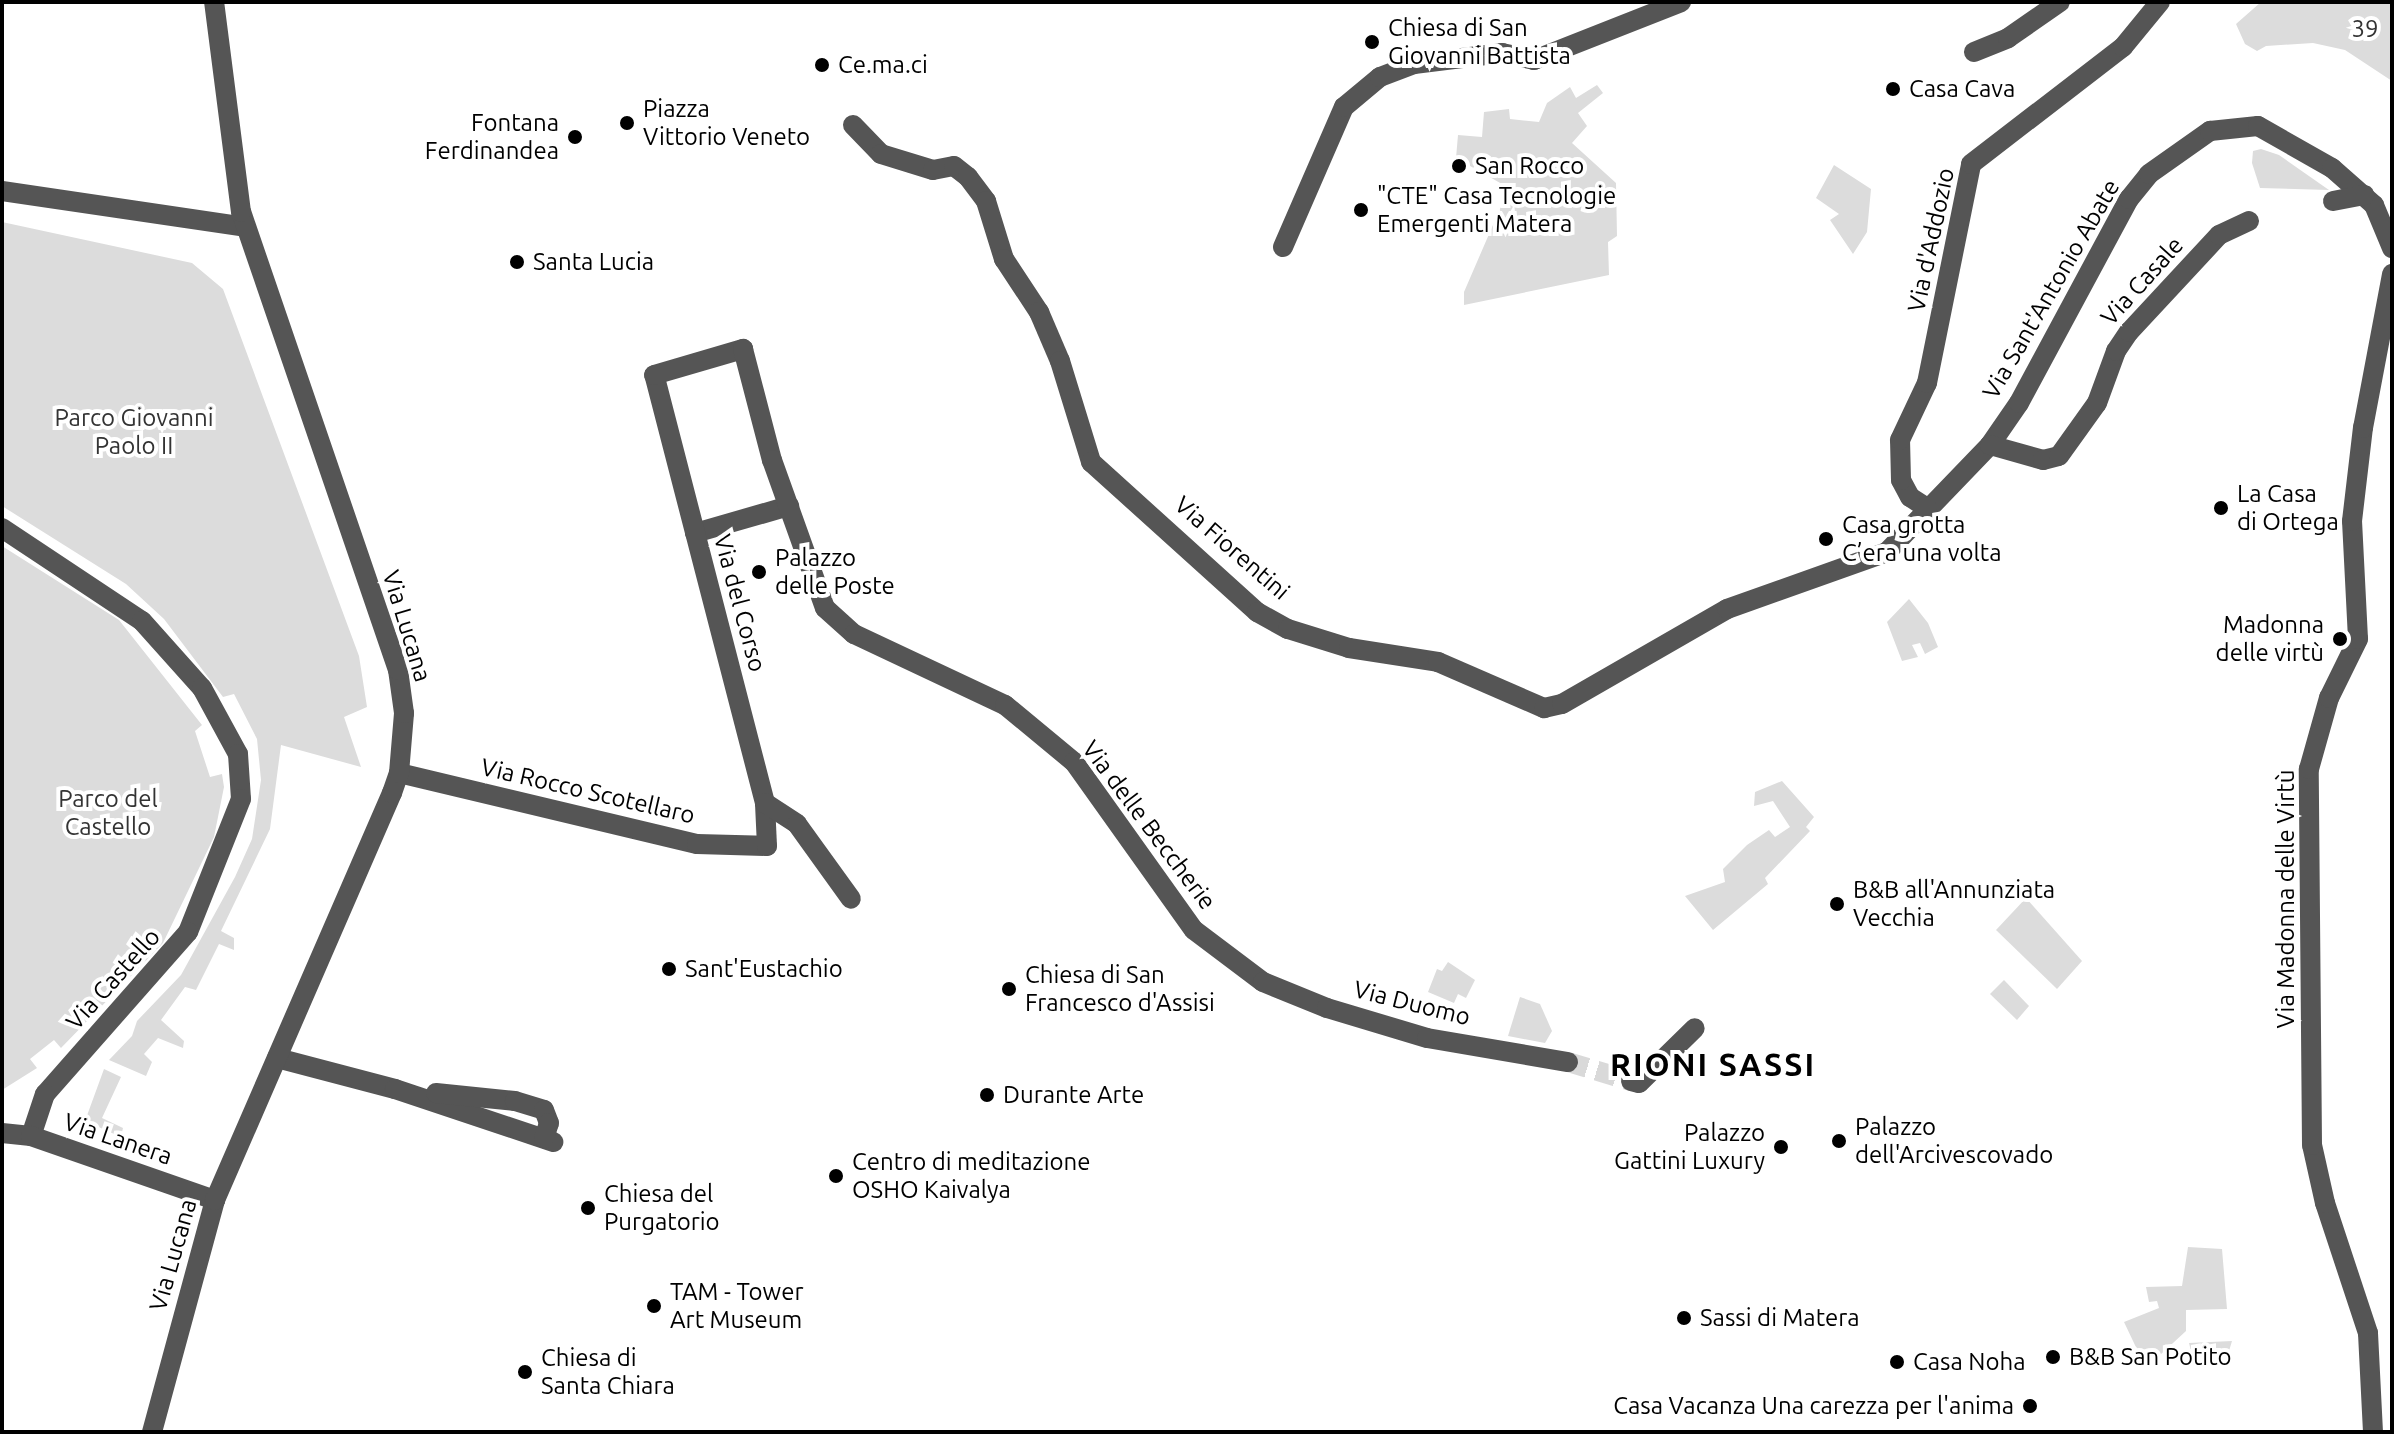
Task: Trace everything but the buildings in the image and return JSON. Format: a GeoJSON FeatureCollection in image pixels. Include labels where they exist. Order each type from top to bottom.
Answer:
{"type":"FeatureCollection","features":[{"type":"Feature","properties":{"kind":"street","name":"Via Lucana"},"geometry":{"type":"LineString","coordinates":[[152,1432],[215,1200],[399,773],[404,713],[398,670],[245,227],[214,2]]}},
{"type":"Feature","properties":{"kind":"street"},"geometry":{"type":"LineString","coordinates":[[1283,247],[1344,107],[1380,77],[1430,63],[1502,53],[1534,60],[1681,2]]}},
{"type":"Feature","properties":{"kind":"street"},"geometry":{"type":"LineString","coordinates":[[1974,52],[2008,38],[2060,2]]}},
{"type":"Feature","properties":{"kind":"street","name":"Via d'Addozio"},"geometry":{"type":"LineString","coordinates":[[1927,508],[1910,497],[1901,480],[1900,440],[1927,383],[1971,164],[2123,47],[2160,2]]}},
{"type":"Feature","properties":{"kind":"street","name":"Via Fiorentini"},"geometry":{"type":"LineString","coordinates":[[853,125],[881,154],[933,170],[954,166],[968,177],[986,201],[1004,259],[1039,312],[1097,471],[1125,498],[1154,514],[1257,612],[1288,629],[1349,648],[1438,662],[1544,708],[1562,704],[1727,609],[1887,552],[1927,508]]}},
{"type":"Feature","properties":{"kind":"street","name":"Via Sant'Antonio Abate"},"geometry":{"type":"LineString","coordinates":[[1927,508],[1990,445],[2086,286],[2108,232],[2149,174],[2210,131],[2258,126],[2332,168],[2364,195]]}},
{"type":"Feature","properties":{"kind":"street"},"geometry":{"type":"LineString","coordinates":[[2,191],[245,227]]}},
{"type":"Feature","properties":{"kind":"street"},"geometry":{"type":"LineString","coordinates":[[2333,201],[2364,195],[2380,215],[2392,248]]}},
{"type":"Feature","properties":{"kind":"street","name":"Via Casale"},"geometry":{"type":"LineString","coordinates":[[1990,445],[2043,460],[2059,456],[2097,403],[2129,332],[2219,235],[2249,221]]}},
{"type":"Feature","properties":{"kind":"street","name":"Via Madonna delle Virtù"},"geometry":{"type":"LineString","coordinates":[[2373,1432],[2368,1333],[2325,1203],[2312,1145],[2309,769],[2329,698],[2358,639],[2352,521],[2363,428],[2392,274]]}},
{"type":"Feature","properties":{"kind":"street","name":"Via delle Beccherie"},"geometry":{"type":"LineString","coordinates":[[654,375],[743,349],[789,506],[825,608],[854,634],[1005,705],[1074,762],[1194,930],[1251,973]]}},
{"type":"Feature","properties":{"kind":"street","name":"Via del Corso"},"geometry":{"type":"LineString","coordinates":[[654,375],[765,803],[767,846]]}},
{"type":"Feature","properties":{"kind":"street"},"geometry":{"type":"LineString","coordinates":[[695,533],[789,506]]}},
{"type":"Feature","properties":{"kind":"street","name":"Via Castello"},"geometry":{"type":"LineString","coordinates":[[2,528],[142,621],[202,688],[238,754],[241,799],[188,932],[45,1094],[31,1136]]}},
{"type":"Feature","properties":{"kind":"street","name":"Via Rocco Scotellaro"},"geometry":{"type":"LineString","coordinates":[[399,773],[697,844],[767,846]]}},
{"type":"Feature","properties":{"kind":"street"},"geometry":{"type":"LineString","coordinates":[[765,803],[797,824],[851,899]]}},
{"type":"Feature","properties":{"kind":"street","name":"Via Duomo"},"geometry":{"type":"LineString","coordinates":[[1251,973],[1327,1008],[1427,1038],[1568,1062]]}},
{"type":"Feature","properties":{"kind":"street"},"geometry":{"type":"LineString","coordinates":[[1631,1081],[1639,1083],[1695,1028]]}},
{"type":"Feature","properties":{"kind":"street"},"geometry":{"type":"LineString","coordinates":[[277,1058],[395,1089],[548,1140]]}},
{"type":"Feature","properties":{"kind":"street","name":"Via Lanera"},"geometry":{"type":"LineString","coordinates":[[2,1133],[31,1136],[215,1200]]}},
{"type":"Feature","properties":{"kind":"green space","name":"39"},"geometry":{"type":"Polygon","coordinates":[[[2261,2],[2392,2],[2392,81],[2345,50],[2313,43],[2266,46],[2257,51],[2245,44],[2236,24],[2261,2]]]}},
{"type":"Feature","properties":{"kind":"green space"},"geometry":{"type":"Polygon","coordinates":[[[1597,85],[1603,93],[1578,113],[1587,126],[1572,143],[1616,183],[1617,236],[1608,242],[1609,275],[1464,305],[1464,292],[1509,188],[1456,158],[1458,135],[1482,137],[1484,112],[1509,109],[1510,119],[1539,122],[1547,103],[1570,87],[1576,98],[1597,85]]]}},
{"type":"Feature","properties":{"kind":"green space"},"geometry":{"type":"Polygon","coordinates":[[[2261,149],[2279,155],[2329,190],[2260,188],[2252,163],[2253,151],[2261,149]]]}},
{"type":"Feature","properties":{"kind":"green space"},"geometry":{"type":"Polygon","coordinates":[[[1834,165],[1871,189],[1867,232],[1853,254],[1830,220],[1839,214],[1816,198],[1834,165]]]}},
{"type":"Feature","properties":{"kind":"green space","name":"Parco Giovanni Paolo II"},"geometry":{"type":"Polygon","coordinates":[[[2,222],[192,263],[223,289],[359,656],[367,707],[344,717],[361,767],[281,745],[270,829],[221,931],[234,938],[234,950],[219,944],[196,990],[185,987],[161,1020],[184,1041],[183,1048],[158,1038],[144,1054],[152,1062],[146,1076],[109,1060],[132,1036],[137,1021],[181,975],[235,877],[252,839],[261,780],[257,739],[234,694],[223,697],[164,619],[126,584],[2,506],[2,222]]]}},
{"type":"Feature","properties":{"kind":"green space","name":"Parco del Castello"},"geometry":{"type":"Polygon","coordinates":[[[2,546],[119,620],[202,725],[195,731],[210,777],[222,774],[224,787],[214,837],[163,943],[61,1048],[54,1040],[30,1059],[37,1068],[2,1090],[2,546]]]}},
{"type":"Feature","properties":{"kind":"green space"},"geometry":{"type":"Polygon","coordinates":[[[1909,599],[1928,623],[1938,647],[1925,654],[1920,643],[1912,645],[1918,657],[1902,661],[1887,622],[1909,599]]]}},
{"type":"Feature","properties":{"kind":"green space"},"geometry":{"type":"Polygon","coordinates":[[[1782,781],[1814,817],[1806,827],[1810,831],[1765,878],[1768,884],[1713,930],[1685,896],[1725,882],[1723,869],[1747,845],[1769,830],[1775,837],[1790,827],[1773,801],[1754,806],[1755,792],[1782,781]]]}},
{"type":"Feature","properties":{"kind":"green space"},"geometry":{"type":"Polygon","coordinates":[[[2026,898],[2082,961],[2057,989],[1996,930],[2026,898]]]}},
{"type":"Feature","properties":{"kind":"green space"},"geometry":{"type":"Polygon","coordinates":[[[1448,962],[1475,980],[1466,998],[1458,994],[1454,1003],[1428,992],[1437,969],[1442,971],[1448,962]]]}},
{"type":"Feature","properties":{"kind":"green space"},"geometry":{"type":"Polygon","coordinates":[[[2004,980],[2029,1006],[2017,1020],[1990,994],[2004,980]]]}},
{"type":"Feature","properties":{"kind":"green space"},"geometry":{"type":"Polygon","coordinates":[[[1520,997],[1540,1004],[1552,1031],[1545,1043],[1508,1036],[1520,997]]]}},
{"type":"Feature","properties":{"kind":"green space"},"geometry":{"type":"Polygon","coordinates":[[[104,1069],[121,1077],[102,1118],[123,1128],[121,1137],[85,1121],[104,1069]]]}},
{"type":"Feature","properties":{"kind":"green space"},"geometry":{"type":"Polygon","coordinates":[[[2188,1247],[2222,1249],[2227,1309],[2186,1310],[2186,1331],[2160,1355],[2143,1362],[2124,1322],[2159,1308],[2157,1301],[2149,1302],[2146,1287],[2182,1286],[2188,1247]]]}},
{"type":"Feature","properties":{"kind":"green space"},"geometry":{"type":"Polygon","coordinates":[[[2232,1341],[2226,1361],[2194,1363],[2189,1343],[2232,1341]]]}},
{"type":"Feature","properties":{"kind":"tunnel"},"geometry":{"type":"LineString","coordinates":[[1568,1062],[1631,1081]]}},
{"type":"Feature","properties":{"kind":"place","name":"Chiesa di San Giovanni Battista"},"geometry":{"type":"Point","coordinates":[1372,42]}},
{"type":"Feature","properties":{"kind":"place","name":"Ce.ma.ci"},"geometry":{"type":"Point","coordinates":[822,65]}},
{"type":"Feature","properties":{"kind":"place","name":"Casa Cava"},"geometry":{"type":"Point","coordinates":[1893,89]}},
{"type":"Feature","properties":{"kind":"place","name":"Piazza Vittorio Veneto"},"geometry":{"type":"Point","coordinates":[627,123]}},
{"type":"Feature","properties":{"kind":"place","name":"Fontana Ferdinandea"},"geometry":{"type":"Point","coordinates":[575,137]}},
{"type":"Feature","properties":{"kind":"place","name":"San Rocco"},"geometry":{"type":"Point","coordinates":[1459,166]}},
{"type":"Feature","properties":{"kind":"place","name":"\"CTE\" Casa Tecnologie Emergenti Matera"},"geometry":{"type":"Point","coordinates":[1361,210]}},
{"type":"Feature","properties":{"kind":"place","name":"Santa Lucia"},"geometry":{"type":"Point","coordinates":[517,262]}},
{"type":"Feature","properties":{"kind":"place","name":"La Casa di Ortega"},"geometry":{"type":"Point","coordinates":[2221,508]}},
{"type":"Feature","properties":{"kind":"place","name":"Casa grotta C’era una volta"},"geometry":{"type":"Point","coordinates":[1826,539]}},
{"type":"Feature","properties":{"kind":"place","name":"Palazzo delle Poste"},"geometry":{"type":"Point","coordinates":[759,572]}},
{"type":"Feature","properties":{"kind":"place","name":"Madonna delle virtù"},"geometry":{"type":"Point","coordinates":[2340,639]}},
{"type":"Feature","properties":{"kind":"place","name":"B&B all'Annunziata Vecchia"},"geometry":{"type":"Point","coordinates":[1837,904]}},
{"type":"Feature","properties":{"kind":"place","name":"Sant'Eustachio"},"geometry":{"type":"Point","coordinates":[669,969]}},
{"type":"Feature","properties":{"kind":"place","name":"Chiesa di San Francesco d'Assisi"},"geometry":{"type":"Point","coordinates":[1009,989]}},
{"type":"Feature","properties":{"kind":"place","name":"Durante Arte"},"geometry":{"type":"Point","coordinates":[987,1095]}},
{"type":"Feature","properties":{"kind":"place","name":"Palazzo dell'Arcivescovado"},"geometry":{"type":"Point","coordinates":[1839,1141]}},
{"type":"Feature","properties":{"kind":"place","name":"Palazzo Gattini Luxury"},"geometry":{"type":"Point","coordinates":[1781,1147]}},
{"type":"Feature","properties":{"kind":"place","name":"Centro di meditazione OSHO Kaivalya"},"geometry":{"type":"Point","coordinates":[836,1176]}},
{"type":"Feature","properties":{"kind":"place","name":"Chiesa del Purgatorio"},"geometry":{"type":"Point","coordinates":[588,1208]}},
{"type":"Feature","properties":{"kind":"place","name":"TAM - Tower Art Museum"},"geometry":{"type":"Point","coordinates":[654,1306]}},
{"type":"Feature","properties":{"kind":"place","name":"Sassi di Matera"},"geometry":{"type":"Point","coordinates":[1684,1318]}},
{"type":"Feature","properties":{"kind":"place","name":"B&B San Potito"},"geometry":{"type":"Point","coordinates":[2053,1357]}},
{"type":"Feature","properties":{"kind":"place","name":"Casa Noha"},"geometry":{"type":"Point","coordinates":[1897,1362]}},
{"type":"Feature","properties":{"kind":"place","name":"Chiesa di Santa Chiara"},"geometry":{"type":"Point","coordinates":[525,1372]}},
{"type":"Feature","properties":{"kind":"place","name":"Casa Vacanza Una carezza per l'anima"},"geometry":{"type":"Point","coordinates":[2030,1406]}},
{"type":"Feature","properties":{"kind":"district","name":"RIONI SASSI"},"geometry":{"type":"Point","coordinates":[1713,1064]}}]}
